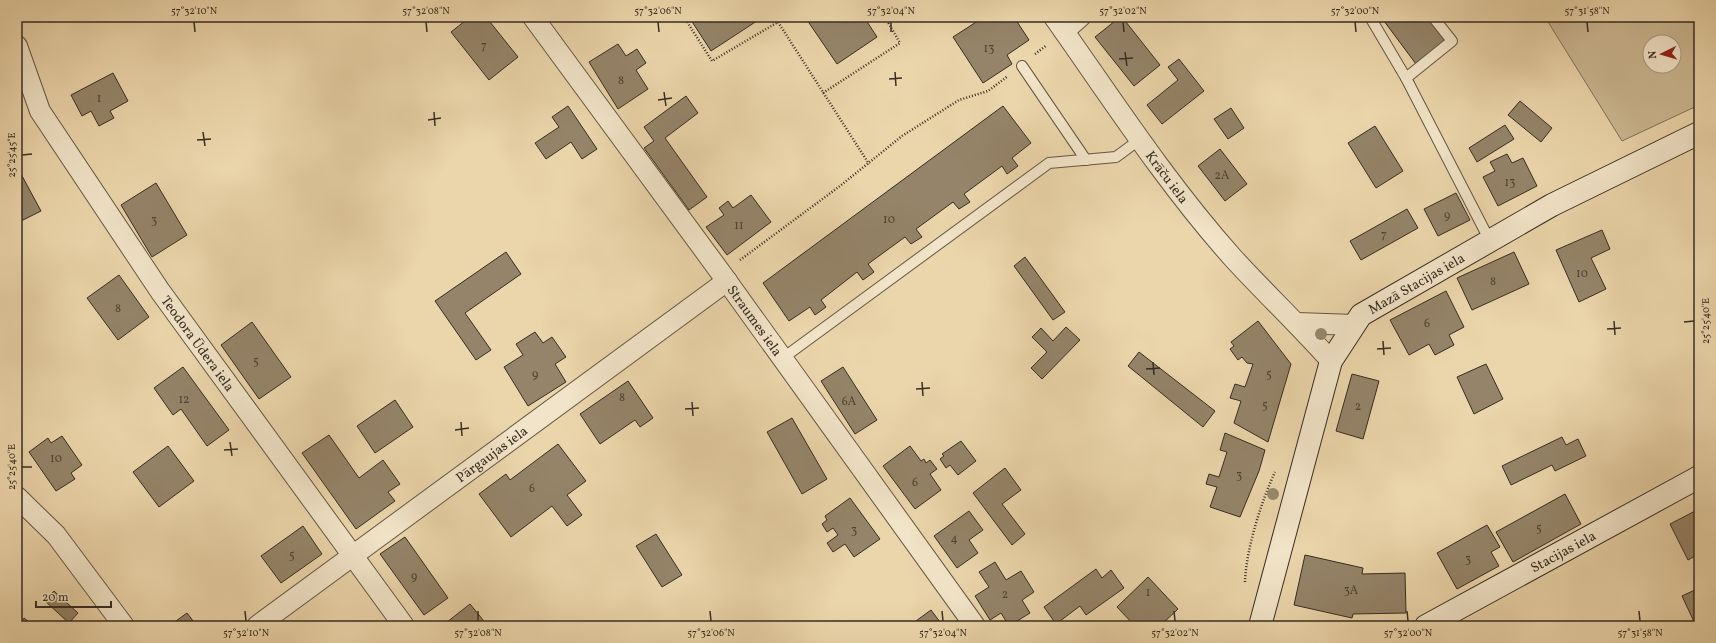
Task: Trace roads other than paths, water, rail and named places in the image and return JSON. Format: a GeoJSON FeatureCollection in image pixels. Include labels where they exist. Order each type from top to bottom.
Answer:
{"type":"FeatureCollection","features":[{"type":"Feature","properties":{"kind":"main road","name":"Mazā Stacijas iela"},"geometry":{"type":"LineString","coordinates":[[1260,626],[1331,361],[1361,315],[1552,205],[1699,133]]}},
{"type":"Feature","properties":{"kind":"main road","name":"Stacijas iela"},"geometry":{"type":"LineString","coordinates":[[1426,626],[1699,477]]}},
{"type":"Feature","properties":{"kind":"street","name":"Straumes iela"},"geometry":{"type":"LineString","coordinates":[[533,17],[783,358],[975,626]]}},
{"type":"Feature","properties":{"kind":"street"},"geometry":{"type":"LineString","coordinates":[[1059,24],[1080,17]]}},
{"type":"Feature","properties":{"kind":"street","name":"Krāču iela"},"geometry":{"type":"LineString","coordinates":[[1059,24],[1156,164],[1233,258],[1297,323],[1331,361]]}},
{"type":"Feature","properties":{"kind":"street","name":"Teodora Ūdera iela"},"geometry":{"type":"LineString","coordinates":[[17,46],[40,111],[160,291],[404,626]]}},
{"type":"Feature","properties":{"kind":"street","name":"Pārgaujas iela"},"geometry":{"type":"LineString","coordinates":[[257,626],[724,277]]}},
{"type":"Feature","properties":{"kind":"street"},"geometry":{"type":"LineString","coordinates":[[1297,323],[1355,325]]}},
{"type":"Feature","properties":{"kind":"street"},"geometry":{"type":"LineString","coordinates":[[17,497],[56,535],[124,626]]}},
{"type":"Feature","properties":{"kind":"lane"},"geometry":{"type":"LineString","coordinates":[[1370,17],[1406,78],[1490,241]]}},
{"type":"Feature","properties":{"kind":"lane"},"geometry":{"type":"LineString","coordinates":[[1406,78],[1452,41],[1433,17]]}},
{"type":"Feature","properties":{"kind":"lane"},"geometry":{"type":"LineString","coordinates":[[1022,66],[1086,160]]}},
{"type":"Feature","properties":{"kind":"lane"},"geometry":{"type":"LineString","coordinates":[[783,358],[1049,163],[1116,157],[1139,140]]}}]}
